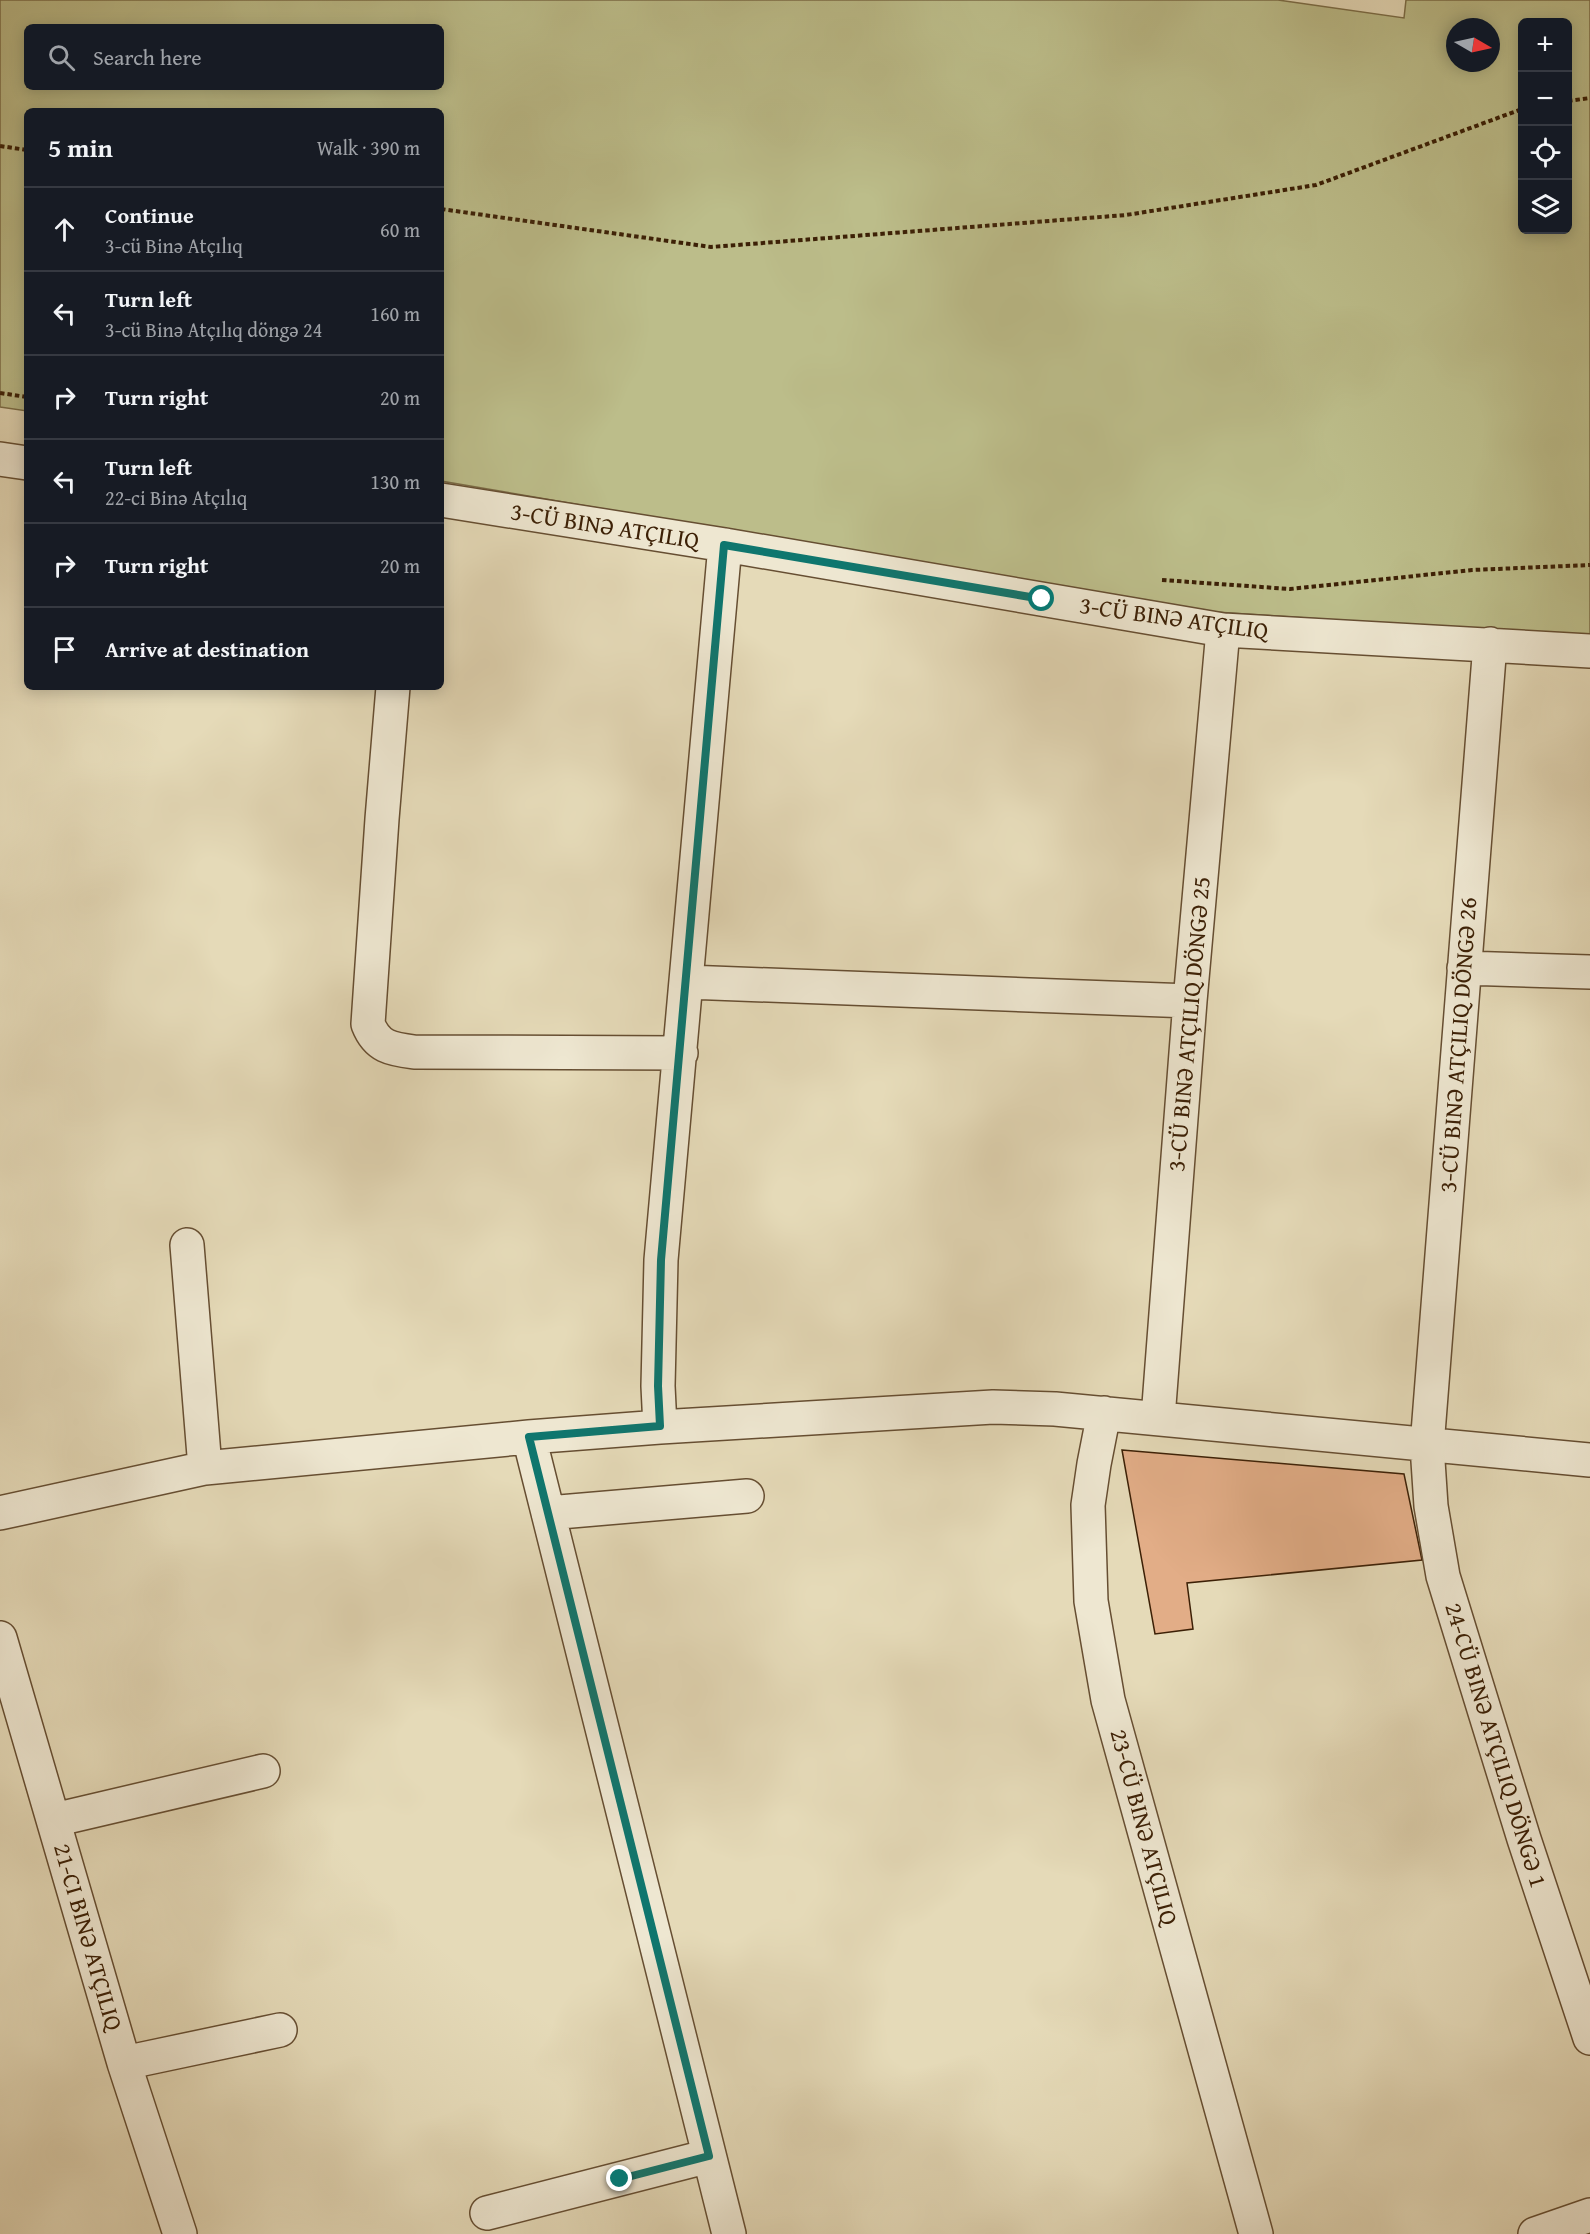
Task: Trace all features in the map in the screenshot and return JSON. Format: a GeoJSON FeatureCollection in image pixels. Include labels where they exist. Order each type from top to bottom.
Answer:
{"type":"FeatureCollection","features":[{"type":"Feature","properties":{"kind":"street"},"geometry":{"type":"LineString","coordinates":[[0,459],[24,463]]}},
{"type":"Feature","properties":{"kind":"street"},"geometry":{"type":"LineString","coordinates":[[444,500],[724,545],[1223,630],[1590,651]]}},
{"type":"Feature","properties":{"kind":"street"},"geometry":{"type":"LineString","coordinates":[[660,1426],[658,1386],[661,1260],[724,545]]}},
{"type":"Feature","properties":{"kind":"street"},"geometry":{"type":"LineString","coordinates":[[1158,1418],[1190,1001],[1223,630]]}},
{"type":"Feature","properties":{"kind":"street"},"geometry":{"type":"LineString","coordinates":[[1490,644],[1427,1446],[1431,1506],[1446,1587],[1524,1839],[1590,2038]]}},
{"type":"Feature","properties":{"kind":"street"},"geometry":{"type":"LineString","coordinates":[[393,690],[368,1024],[373,1036],[392,1049],[414,1052],[681,1053]]}},
{"type":"Feature","properties":{"kind":"street"},"geometry":{"type":"LineString","coordinates":[[1464,968],[1590,972]]}},
{"type":"Feature","properties":{"kind":"street"},"geometry":{"type":"LineString","coordinates":[[687,982],[1190,1001]]}},
{"type":"Feature","properties":{"kind":"street"},"geometry":{"type":"LineString","coordinates":[[187,1245],[205,1468]]}},
{"type":"Feature","properties":{"kind":"street"},"geometry":{"type":"LineString","coordinates":[[0,1513],[205,1468],[660,1426],[993,1407],[1104,1413],[1590,1460]]}},
{"type":"Feature","properties":{"kind":"street"},"geometry":{"type":"LineString","coordinates":[[1104,1413],[1088,1506],[1091,1601],[1108,1700],[1256,2234]]}},
{"type":"Feature","properties":{"kind":"street"},"geometry":{"type":"LineString","coordinates":[[529,1437],[729,2234]]}},
{"type":"Feature","properties":{"kind":"street"},"geometry":{"type":"LineString","coordinates":[[548,1513],[747,1496]]}},
{"type":"Feature","properties":{"kind":"street"},"geometry":{"type":"LineString","coordinates":[[0,1638],[124,2063],[180,2234]]}},
{"type":"Feature","properties":{"kind":"street"},"geometry":{"type":"LineString","coordinates":[[54,1820],[263,1771]]}},
{"type":"Feature","properties":{"kind":"street"},"geometry":{"type":"LineString","coordinates":[[124,2063],[280,2030]]}},
{"type":"Feature","properties":{"kind":"street"},"geometry":{"type":"LineString","coordinates":[[487,2213],[709,2156]]}},
{"type":"Feature","properties":{"kind":"street"},"geometry":{"type":"LineString","coordinates":[[1534,2234],[1590,2215]]}},
{"type":"Feature","properties":{"kind":"path"},"geometry":{"type":"LineString","coordinates":[[1572,100],[1590,98]]}},
{"type":"Feature","properties":{"kind":"path"},"geometry":{"type":"LineString","coordinates":[[444,209],[711,247],[1126,215],[1316,185],[1518,110]]}},
{"type":"Feature","properties":{"kind":"path"},"geometry":{"type":"LineString","coordinates":[[0,146],[24,150]]}},
{"type":"Feature","properties":{"kind":"path"},"geometry":{"type":"LineString","coordinates":[[0,393],[24,397]]}},
{"type":"Feature","properties":{"kind":"path"},"geometry":{"type":"LineString","coordinates":[[1162,580],[1290,589],[1472,570],[1590,565]]}},
{"type":"Feature","properties":{"kind":"green space"},"geometry":{"type":"Polygon","coordinates":[[[0,0],[1278,0],[1404,18],[1406,0],[1590,0],[1590,637],[1216,612],[444,482],[444,108],[24,108],[24,411],[0,407],[0,0]]]}},
{"type":"Feature","properties":{"kind":"building"},"geometry":{"type":"Polygon","coordinates":[[[1122,1450],[1404,1474],[1422,1560],[1187,1583],[1193,1629],[1155,1634],[1122,1450]]]}},
{"type":"Feature","properties":{"kind":"route"},"geometry":{"type":"LineString","coordinates":[[620,2179],[709,2156],[529,1437],[660,1426],[658,1386],[661,1260],[724,545],[1042,599]]}}]}
